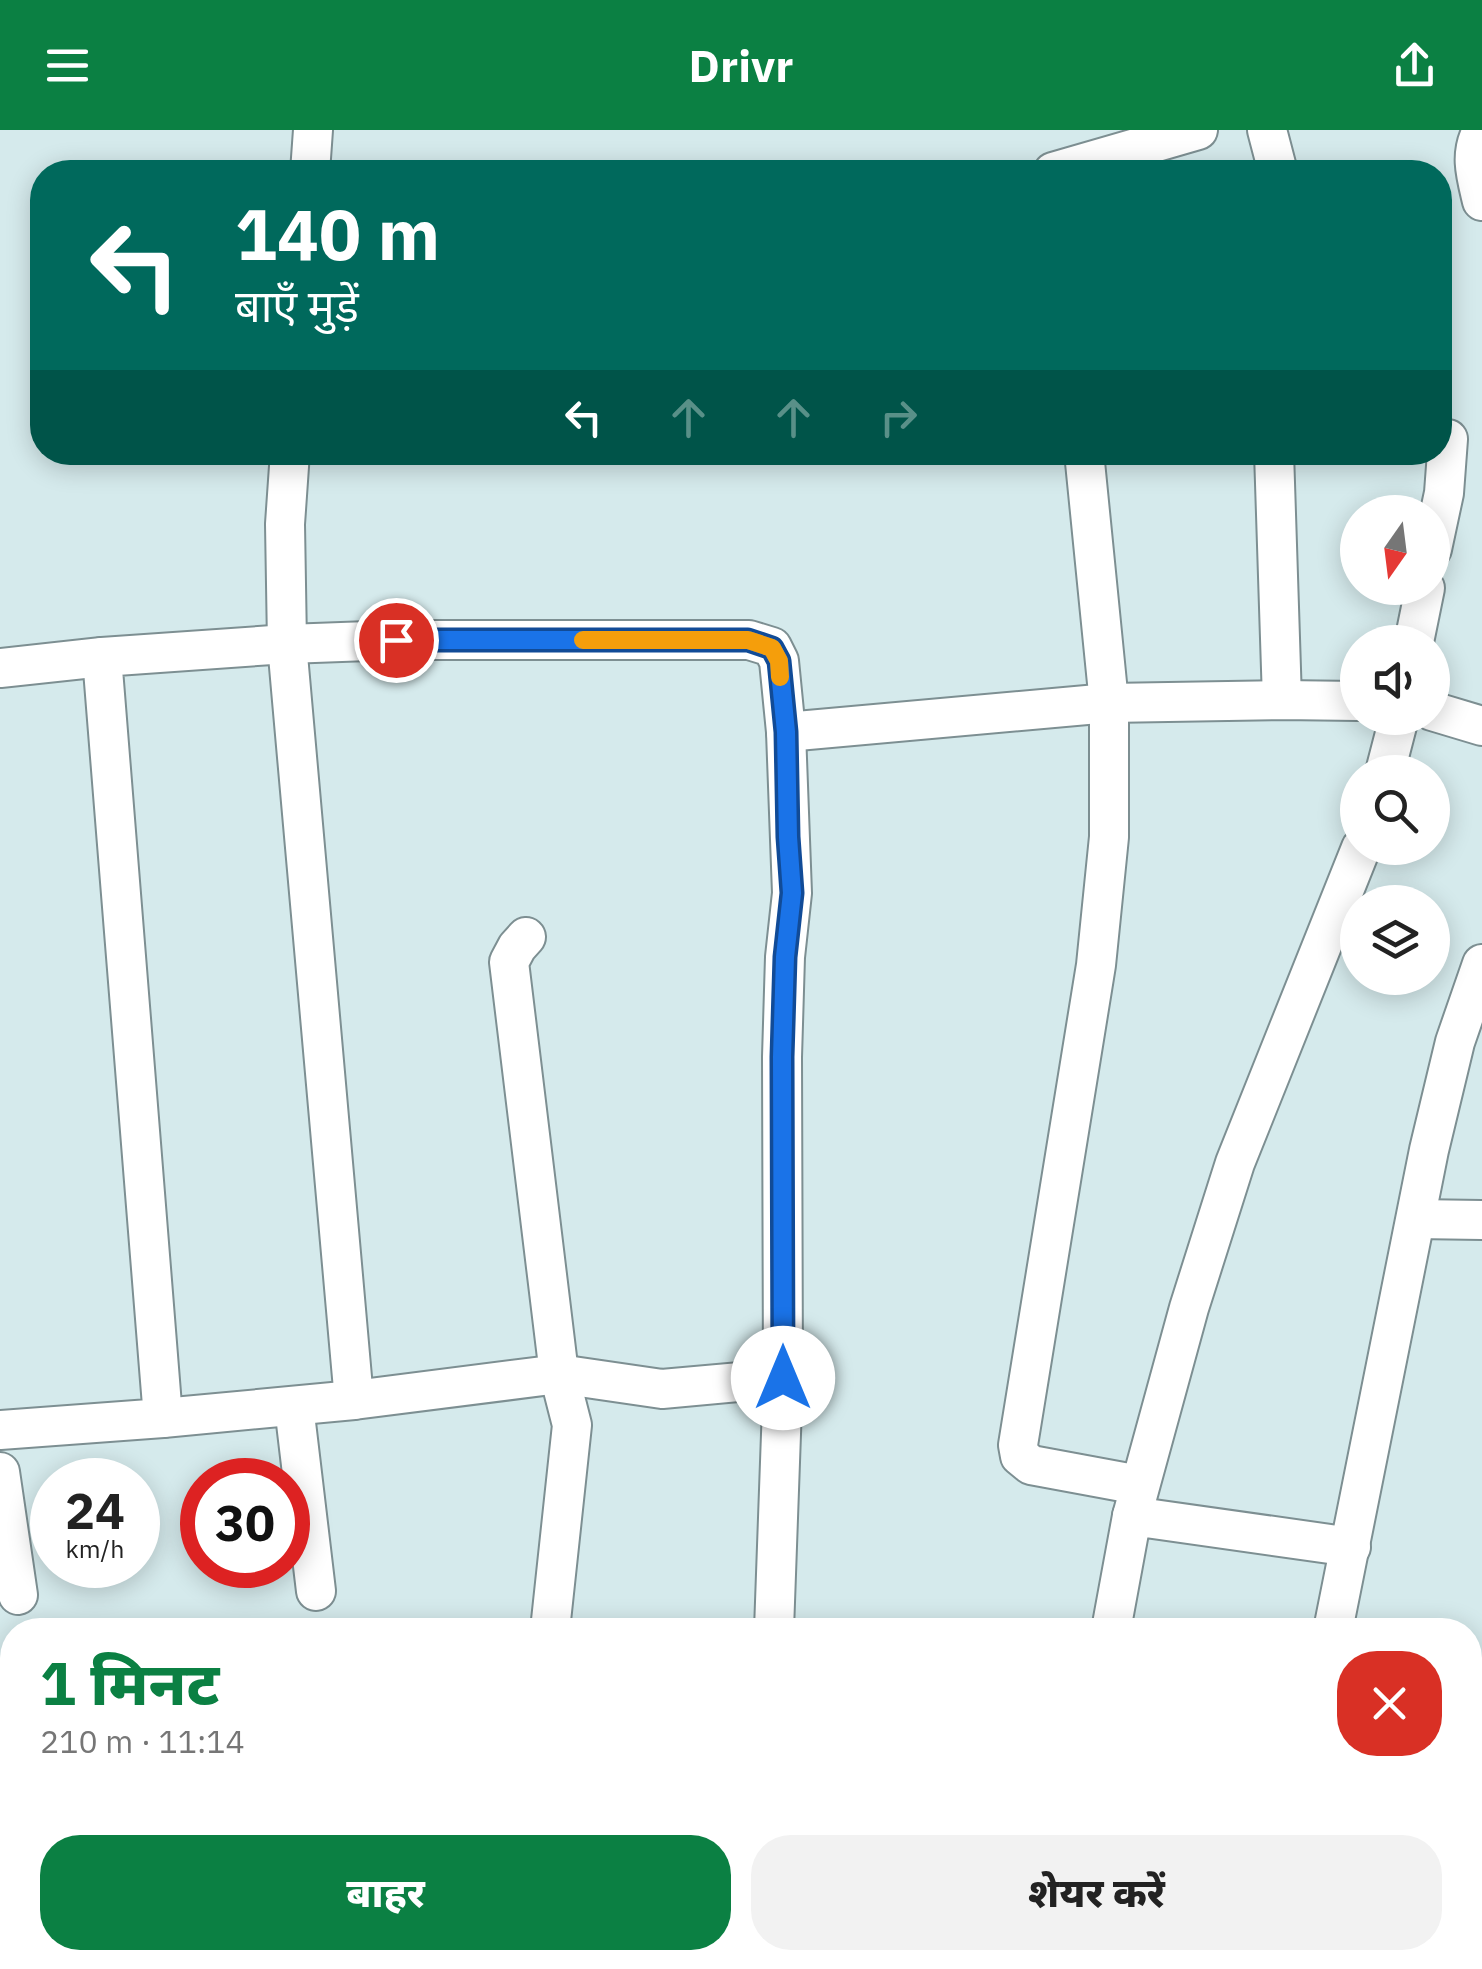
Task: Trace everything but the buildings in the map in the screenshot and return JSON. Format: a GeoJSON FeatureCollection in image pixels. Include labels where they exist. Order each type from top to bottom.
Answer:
{"type":"FeatureCollection","features":[{"type":"Feature","properties":{"kind":"street"},"geometry":{"type":"LineString","coordinates":[[311,160],[313,130]]}},
{"type":"Feature","properties":{"kind":"street"},"geometry":{"type":"LineString","coordinates":[[1094,160],[1198,130]]}},
{"type":"Feature","properties":{"kind":"street"},"geometry":{"type":"LineString","coordinates":[[1267,130],[1275,160]]}},
{"type":"Feature","properties":{"kind":"street"},"geometry":{"type":"LineString","coordinates":[[1482,131],[1474,144],[1482,200]]}},
{"type":"Feature","properties":{"kind":"street"},"geometry":{"type":"LineString","coordinates":[[289,465],[285,524],[287,644],[354,1400]]}},
{"type":"Feature","properties":{"kind":"street"},"geometry":{"type":"LineString","coordinates":[[1085,465],[1109,703],[1109,837],[1096,965],[1018,1444],[1020,1456],[1031,1464],[1135,1501],[1351,1547]]}},
{"type":"Feature","properties":{"kind":"street"},"geometry":{"type":"LineString","coordinates":[[1274,465],[1282,700]]}},
{"type":"Feature","properties":{"kind":"street"},"geometry":{"type":"LineString","coordinates":[[1444,495],[1451,465]]}},
{"type":"Feature","properties":{"kind":"street"},"geometry":{"type":"LineString","coordinates":[[0,668],[287,644],[396,640],[748,640],[772,648],[779,661],[786,732],[792,893],[785,957],[782,1057],[783,1378],[774,1618]]}},
{"type":"Feature","properties":{"kind":"street"},"geometry":{"type":"LineString","coordinates":[[102,658],[164,1418]]}},
{"type":"Feature","properties":{"kind":"street"},"geometry":{"type":"LineString","coordinates":[[786,732],[1109,703],[1340,701]]}},
{"type":"Feature","properties":{"kind":"street"},"geometry":{"type":"LineString","coordinates":[[1450,716],[1482,726]]}},
{"type":"Feature","properties":{"kind":"street"},"geometry":{"type":"LineString","coordinates":[[1113,1618],[1135,1501],[1235,1162],[1353,865]]}},
{"type":"Feature","properties":{"kind":"street"},"geometry":{"type":"LineString","coordinates":[[526,937],[509,962],[558,1374],[572,1425],[551,1618]]}},
{"type":"Feature","properties":{"kind":"street"},"geometry":{"type":"LineString","coordinates":[[1336,1618],[1455,1042],[1482,964]]}},
{"type":"Feature","properties":{"kind":"street"},"geometry":{"type":"LineString","coordinates":[[1416,1219],[1482,1220]]}},
{"type":"Feature","properties":{"kind":"street"},"geometry":{"type":"LineString","coordinates":[[0,1430],[354,1400],[558,1374],[662,1389],[783,1378]]}},
{"type":"Feature","properties":{"kind":"street"},"geometry":{"type":"LineString","coordinates":[[294,1406],[316,1591]]}},
{"type":"Feature","properties":{"kind":"street"},"geometry":{"type":"LineString","coordinates":[[0,1472],[18,1595]]}},
{"type":"Feature","properties":{"kind":"slow traffic"},"geometry":{"type":"LineString","coordinates":[[583,640],[748,640],[772,648],[779,661],[780,677]]}},
{"type":"Feature","properties":{"kind":"route"},"geometry":{"type":"LineString","coordinates":[[396,640],[748,640],[772,648],[779,661],[786,732],[792,893],[785,957],[782,1057],[783,1378]]}}]}
